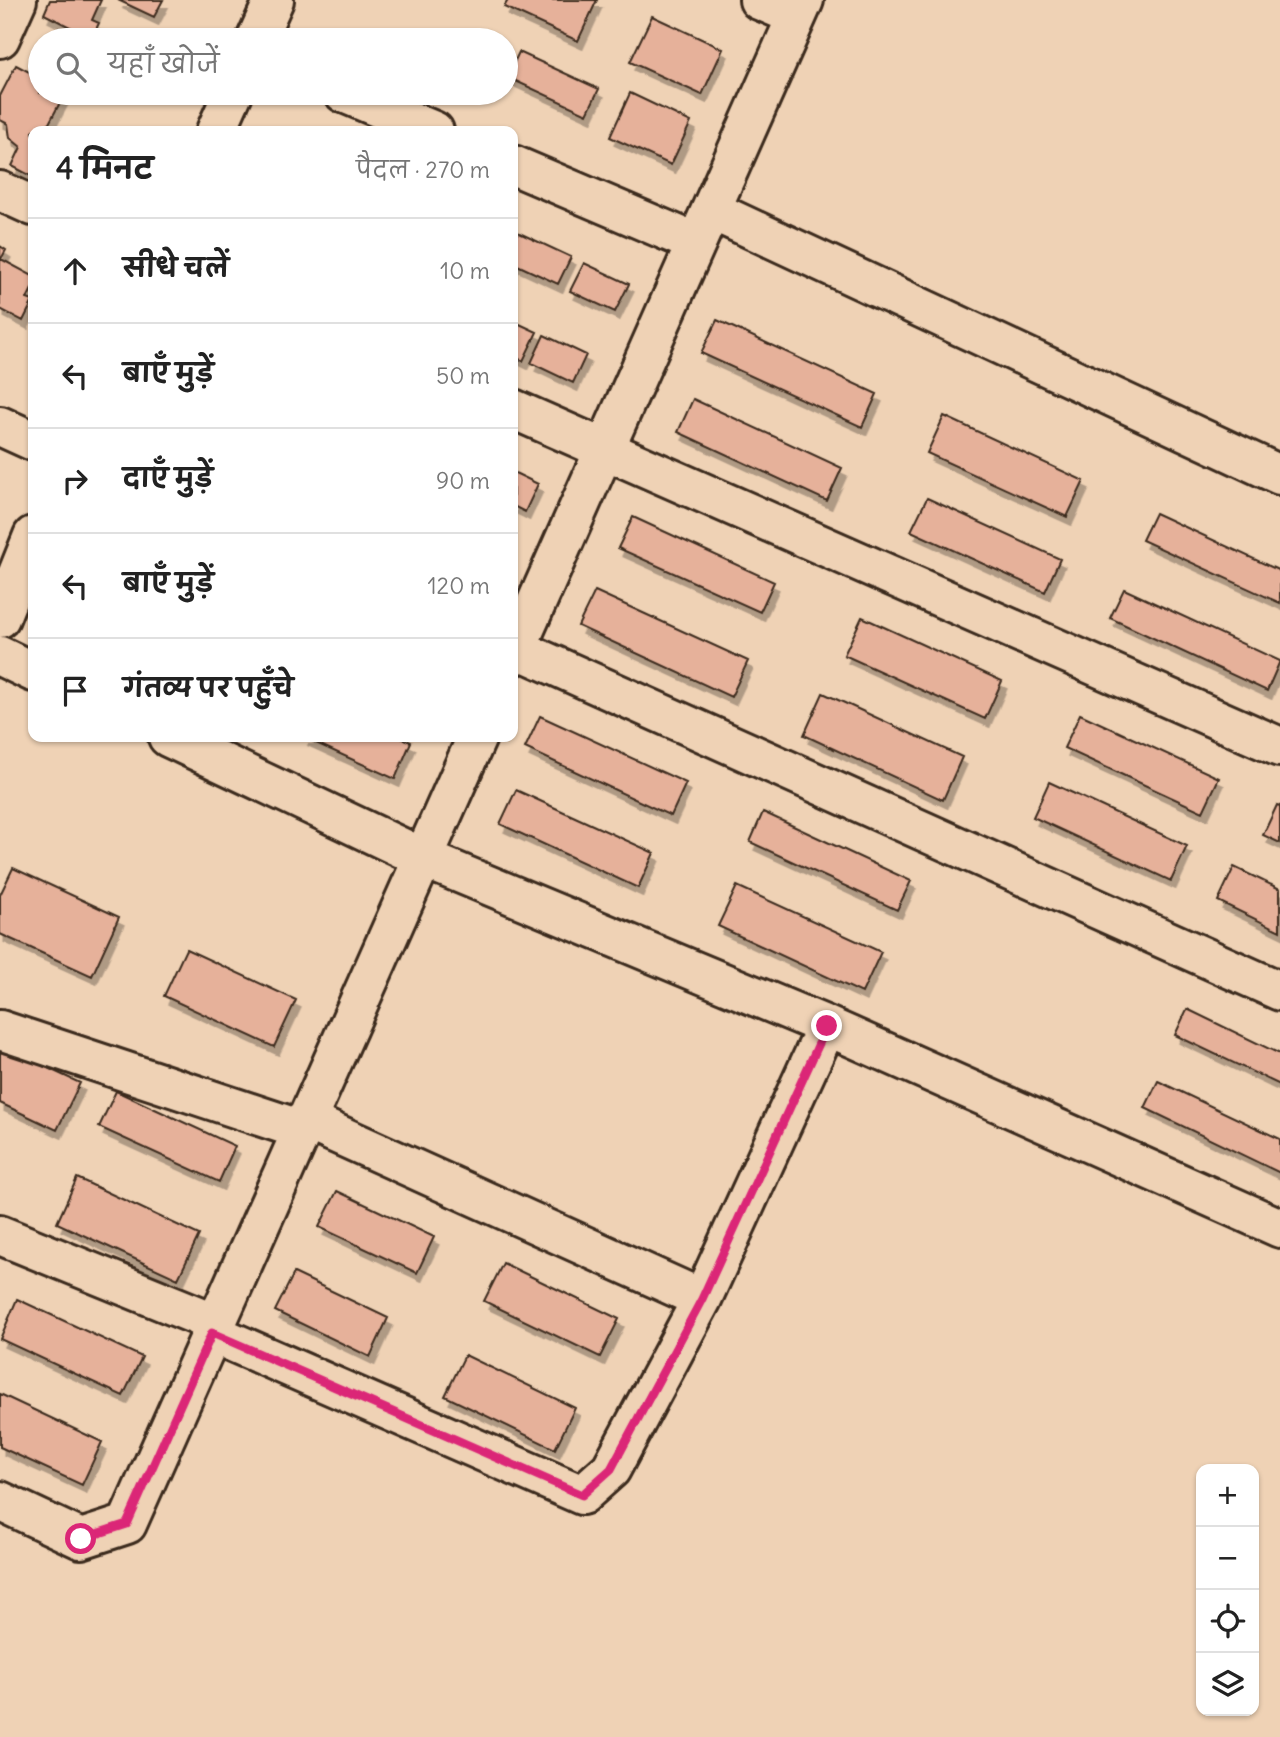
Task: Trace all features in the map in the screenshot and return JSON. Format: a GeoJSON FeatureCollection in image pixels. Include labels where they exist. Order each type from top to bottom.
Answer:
{"type":"FeatureCollection","features":[{"type":"Feature","properties":{"kind":"street"},"geometry":{"type":"LineString","coordinates":[[0,38],[17,0]]}},
{"type":"Feature","properties":{"kind":"street"},"geometry":{"type":"LineString","coordinates":[[261,28],[274,0]]}},
{"type":"Feature","properties":{"kind":"street"},"geometry":{"type":"LineString","coordinates":[[518,641],[800,8],[759,0]]}},
{"type":"Feature","properties":{"kind":"street"},"geometry":{"type":"LineString","coordinates":[[218,126],[228,105]]}},
{"type":"Feature","properties":{"kind":"street"},"geometry":{"type":"LineString","coordinates":[[372,105],[422,126]]}},
{"type":"Feature","properties":{"kind":"street"},"geometry":{"type":"LineString","coordinates":[[518,167],[703,226],[1280,475]]}},
{"type":"Feature","properties":{"kind":"street"},"geometry":{"type":"LineString","coordinates":[[0,191],[28,204]]}},
{"type":"Feature","properties":{"kind":"street"},"geometry":{"type":"LineString","coordinates":[[518,411],[1280,747]]}},
{"type":"Feature","properties":{"kind":"street"},"geometry":{"type":"LineString","coordinates":[[0,426],[28,439]]}},
{"type":"Feature","properties":{"kind":"street"},"geometry":{"type":"LineString","coordinates":[[0,618],[28,548]]}},
{"type":"Feature","properties":{"kind":"street"},"geometry":{"type":"LineString","coordinates":[[518,652],[1280,991]]}},
{"type":"Feature","properties":{"kind":"street"},"geometry":{"type":"LineString","coordinates":[[0,656],[28,670]]}},
{"type":"Feature","properties":{"kind":"street"},"geometry":{"type":"LineString","coordinates":[[179,742],[423,858],[827,1026],[1280,1228]]}},
{"type":"Feature","properties":{"kind":"street"},"geometry":{"type":"LineString","coordinates":[[0,1501],[81,1539],[127,1524],[475,742]]}},
{"type":"Feature","properties":{"kind":"street"},"geometry":{"type":"LineString","coordinates":[[0,1236],[214,1328],[582,1495],[611,1469],[702,1299],[827,1026]]}},
{"type":"Feature","properties":{"kind":"street"},"geometry":{"type":"LineString","coordinates":[[0,1030],[304,1125],[702,1299]]}},
{"type":"Feature","properties":{"kind":"building"},"geometry":{"type":"Polygon","coordinates":[[[50,0],[101,0],[92,20],[99,23],[97,28],[72,28],[44,14],[50,0]]]}},
{"type":"Feature","properties":{"kind":"building"},"geometry":{"type":"Polygon","coordinates":[[[118,0],[163,0],[154,17],[118,0]]]}},
{"type":"Feature","properties":{"kind":"building"},"geometry":{"type":"Polygon","coordinates":[[[508,0],[597,0],[578,41],[504,7],[508,0]]]}},
{"type":"Feature","properties":{"kind":"building"},"geometry":{"type":"Polygon","coordinates":[[[652,16],[723,49],[702,95],[630,62],[652,16]]]}},
{"type":"Feature","properties":{"kind":"building"},"geometry":{"type":"Polygon","coordinates":[[[519,52],[599,89],[587,114],[518,82],[519,52]]]}},
{"type":"Feature","properties":{"kind":"building"},"geometry":{"type":"Polygon","coordinates":[[[16,65],[28,71],[28,105],[59,105],[48,126],[28,126],[28,174],[12,166],[21,147],[10,138],[8,124],[0,120],[0,96],[16,65]]]}},
{"type":"Feature","properties":{"kind":"building"},"geometry":{"type":"Polygon","coordinates":[[[630,93],[691,122],[671,165],[610,137],[630,93]]]}},
{"type":"Feature","properties":{"kind":"building"},"geometry":{"type":"Polygon","coordinates":[[[518,232],[571,257],[558,284],[518,265],[518,232]]]}},
{"type":"Feature","properties":{"kind":"building"},"geometry":{"type":"Polygon","coordinates":[[[0,246],[6,250],[1,259],[28,273],[28,311],[23,321],[0,309],[0,246]]]}},
{"type":"Feature","properties":{"kind":"building"},"geometry":{"type":"Polygon","coordinates":[[[584,263],[629,284],[615,312],[570,291],[584,263]]]}},
{"type":"Feature","properties":{"kind":"building"},"geometry":{"type":"Polygon","coordinates":[[[717,320],[877,394],[862,427],[701,353],[717,320]]]}},
{"type":"Feature","properties":{"kind":"building"},"geometry":{"type":"Polygon","coordinates":[[[518,323],[537,332],[523,361],[518,358],[518,323]]]}},
{"type":"Feature","properties":{"kind":"building"},"geometry":{"type":"Polygon","coordinates":[[[544,335],[586,355],[573,383],[531,363],[544,335]]]}},
{"type":"Feature","properties":{"kind":"building"},"geometry":{"type":"Polygon","coordinates":[[[693,399],[842,468],[827,501],[678,432],[693,399]]]}},
{"type":"Feature","properties":{"kind":"building"},"geometry":{"type":"Polygon","coordinates":[[[944,416],[1084,481],[1067,517],[927,453],[944,416]]]}},
{"type":"Feature","properties":{"kind":"building"},"geometry":{"type":"Polygon","coordinates":[[[518,474],[538,484],[525,512],[518,508],[518,474]]]}},
{"type":"Feature","properties":{"kind":"building"},"geometry":{"type":"Polygon","coordinates":[[[927,498],[1060,559],[1045,592],[911,531],[927,498]]]}},
{"type":"Feature","properties":{"kind":"building"},"geometry":{"type":"Polygon","coordinates":[[[1155,513],[1280,571],[1280,603],[1142,540],[1155,513]]]}},
{"type":"Feature","properties":{"kind":"building"},"geometry":{"type":"Polygon","coordinates":[[[633,517],[774,582],[760,612],[618,548],[633,517]]]}},
{"type":"Feature","properties":{"kind":"building"},"geometry":{"type":"Polygon","coordinates":[[[1124,589],[1280,661],[1267,691],[1110,618],[1124,589]]]}},
{"type":"Feature","properties":{"kind":"building"},"geometry":{"type":"Polygon","coordinates":[[[595,591],[748,661],[731,697],[578,626],[595,591]]]}},
{"type":"Feature","properties":{"kind":"building"},"geometry":{"type":"Polygon","coordinates":[[[862,617],[1002,681],[985,719],[844,655],[862,617]]]}},
{"type":"Feature","properties":{"kind":"building"},"geometry":{"type":"Polygon","coordinates":[[[823,693],[962,757],[943,800],[804,735],[823,693]]]}},
{"type":"Feature","properties":{"kind":"building"},"geometry":{"type":"Polygon","coordinates":[[[1080,714],[1219,778],[1203,812],[1064,748],[1080,714]]]}},
{"type":"Feature","properties":{"kind":"building"},"geometry":{"type":"Polygon","coordinates":[[[540,716],[686,783],[671,816],[525,748],[540,716]]]}},
{"type":"Feature","properties":{"kind":"building"},"geometry":{"type":"Polygon","coordinates":[[[314,742],[411,742],[395,779],[314,742]]]}},
{"type":"Feature","properties":{"kind":"building"},"geometry":{"type":"Polygon","coordinates":[[[1049,782],[1187,846],[1171,881],[1033,817],[1049,782]]]}},
{"type":"Feature","properties":{"kind":"building"},"geometry":{"type":"Polygon","coordinates":[[[516,790],[654,853],[638,888],[500,824],[516,790]]]}},
{"type":"Feature","properties":{"kind":"building"},"geometry":{"type":"Polygon","coordinates":[[[1277,805],[1280,806],[1280,843],[1263,835],[1277,805]]]}},
{"type":"Feature","properties":{"kind":"building"},"geometry":{"type":"Polygon","coordinates":[[[763,812],[911,881],[897,910],[750,842],[763,812]]]}},
{"type":"Feature","properties":{"kind":"building"},"geometry":{"type":"Polygon","coordinates":[[[1234,867],[1280,889],[1280,931],[1218,901],[1234,867]]]}},
{"type":"Feature","properties":{"kind":"building"},"geometry":{"type":"Polygon","coordinates":[[[13,868],[119,917],[92,976],[0,934],[0,895],[13,868]]]}},
{"type":"Feature","properties":{"kind":"building"},"geometry":{"type":"Polygon","coordinates":[[[737,886],[881,952],[862,993],[718,926],[737,886]]]}},
{"type":"Feature","properties":{"kind":"building"},"geometry":{"type":"Polygon","coordinates":[[[186,949],[296,1000],[274,1047],[164,996],[186,949]]]}},
{"type":"Feature","properties":{"kind":"building"},"geometry":{"type":"Polygon","coordinates":[[[1187,1009],[1280,1054],[1280,1085],[1175,1035],[1187,1009]]]}},
{"type":"Feature","properties":{"kind":"building"},"geometry":{"type":"Polygon","coordinates":[[[0,1046],[80,1083],[57,1130],[0,1103],[0,1046]]]}},
{"type":"Feature","properties":{"kind":"building"},"geometry":{"type":"Polygon","coordinates":[[[1158,1081],[1280,1139],[1280,1173],[1145,1108],[1158,1081]]]}},
{"type":"Feature","properties":{"kind":"building"},"geometry":{"type":"Polygon","coordinates":[[[116,1091],[235,1146],[219,1182],[99,1127],[116,1091]]]}},
{"type":"Feature","properties":{"kind":"building"},"geometry":{"type":"Polygon","coordinates":[[[77,1178],[199,1235],[178,1279],[57,1223],[77,1178]]]}},
{"type":"Feature","properties":{"kind":"building"},"geometry":{"type":"Polygon","coordinates":[[[337,1191],[434,1237],[417,1273],[319,1227],[337,1191]]]}},
{"type":"Feature","properties":{"kind":"building"},"geometry":{"type":"Polygon","coordinates":[[[503,1263],[619,1319],[600,1357],[484,1301],[503,1263]]]}},
{"type":"Feature","properties":{"kind":"building"},"geometry":{"type":"Polygon","coordinates":[[[294,1273],[388,1318],[370,1357],[275,1311],[294,1273]]]}},
{"type":"Feature","properties":{"kind":"building"},"geometry":{"type":"Polygon","coordinates":[[[17,1299],[142,1357],[123,1396],[0,1339],[17,1299]]]}},
{"type":"Feature","properties":{"kind":"building"},"geometry":{"type":"Polygon","coordinates":[[[465,1355],[575,1408],[555,1449],[445,1396],[465,1355]]]}},
{"type":"Feature","properties":{"kind":"building"},"geometry":{"type":"Polygon","coordinates":[[[0,1394],[102,1442],[82,1485],[0,1447],[0,1394]]]}},
{"type":"Feature","properties":{"kind":"route"},"geometry":{"type":"LineString","coordinates":[[81,1539],[127,1524],[212,1333],[582,1495],[611,1469],[702,1299],[827,1026]]}}]}
